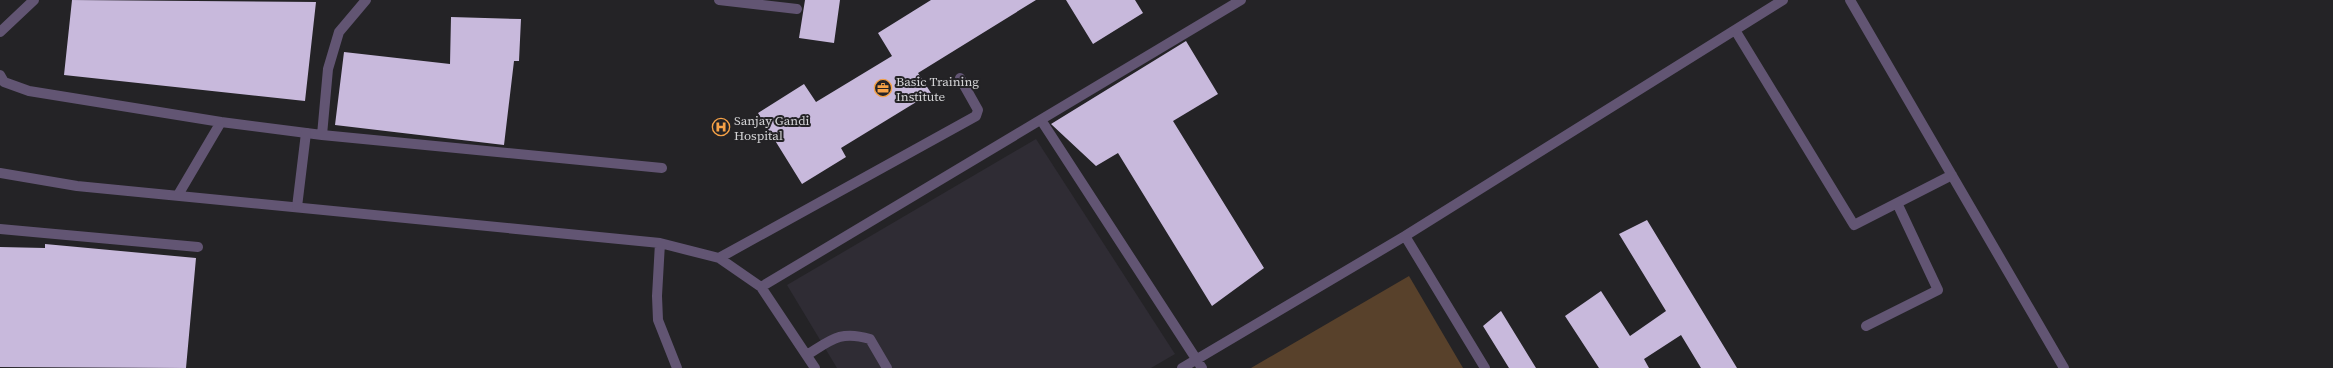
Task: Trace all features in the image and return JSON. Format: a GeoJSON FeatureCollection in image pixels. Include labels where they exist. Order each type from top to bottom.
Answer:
{"type":"FeatureCollection","features":[{"type":"Feature","properties":{"kind":"street"},"geometry":{"type":"LineString","coordinates":[[0,32],[34,0]]}},
{"type":"Feature","properties":{"kind":"street"},"geometry":{"type":"LineString","coordinates":[[322,135],[328,69],[339,32],[366,0]]}},
{"type":"Feature","properties":{"kind":"street"},"geometry":{"type":"LineString","coordinates":[[719,0],[797,9]]}},
{"type":"Feature","properties":{"kind":"street"},"geometry":{"type":"LineString","coordinates":[[762,287],[1241,0]]}},
{"type":"Feature","properties":{"kind":"street"},"geometry":{"type":"LineString","coordinates":[[1182,368],[1199,364],[1783,0]]}},
{"type":"Feature","properties":{"kind":"street"},"geometry":{"type":"LineString","coordinates":[[1850,0],[2064,368]]}},
{"type":"Feature","properties":{"kind":"street"},"geometry":{"type":"LineString","coordinates":[[1735,30],[1854,225],[1952,175]]}},
{"type":"Feature","properties":{"kind":"street"},"geometry":{"type":"LineString","coordinates":[[0,75],[4,82],[29,91],[221,122],[322,135],[662,168]]}},
{"type":"Feature","properties":{"kind":"street"},"geometry":{"type":"LineString","coordinates":[[719,258],[976,116],[978,110],[960,78]]}},
{"type":"Feature","properties":{"kind":"street"},"geometry":{"type":"LineString","coordinates":[[1042,120],[1199,364]]}},
{"type":"Feature","properties":{"kind":"street"},"geometry":{"type":"LineString","coordinates":[[178,195],[221,122]]}},
{"type":"Feature","properties":{"kind":"street"},"geometry":{"type":"LineString","coordinates":[[297,207],[306,133]]}},
{"type":"Feature","properties":{"kind":"street"},"geometry":{"type":"LineString","coordinates":[[0,173],[77,186],[660,243],[719,258],[762,287],[815,368]]}},
{"type":"Feature","properties":{"kind":"street"},"geometry":{"type":"LineString","coordinates":[[1866,326],[1938,290],[1897,203]]}},
{"type":"Feature","properties":{"kind":"street"},"geometry":{"type":"LineString","coordinates":[[0,229],[198,247]]}},
{"type":"Feature","properties":{"kind":"street"},"geometry":{"type":"LineString","coordinates":[[1405,236],[1485,368]]}},
{"type":"Feature","properties":{"kind":"street"},"geometry":{"type":"LineString","coordinates":[[660,243],[657,296],[658,320],[665,343],[677,368]]}},
{"type":"Feature","properties":{"kind":"street"},"geometry":{"type":"LineString","coordinates":[[807,355],[833,338],[853,334],[870,339],[887,368]]}},
{"type":"Feature","properties":{"kind":"shaded area"},"geometry":{"type":"Polygon","coordinates":[[[1036,139],[1175,354],[1151,368],[837,368],[787,285],[1036,139]]]}},
{"type":"Feature","properties":{"kind":"shaded area"},"geometry":{"type":"Polygon","coordinates":[[[1409,276],[1463,368],[1251,368],[1409,276]]]}},
{"type":"Feature","properties":{"kind":"building"},"geometry":{"type":"Polygon","coordinates":[[[72,0],[316,2],[305,101],[64,75],[72,0]]]}},
{"type":"Feature","properties":{"kind":"building"},"geometry":{"type":"Polygon","coordinates":[[[805,0],[840,0],[834,43],[799,38],[805,0]]]}},
{"type":"Feature","properties":{"kind":"building","name":"Basic Training Institute"},"geometry":{"type":"Polygon","coordinates":[[[931,0],[1036,0],[918,73],[931,93],[841,148],[846,157],[802,184],[758,113],[804,84],[816,102],[892,56],[878,33],[931,0]]]}},
{"type":"Feature","properties":{"kind":"building"},"geometry":{"type":"Polygon","coordinates":[[[1066,0],[1135,0],[1143,13],[1093,44],[1066,0]]]}},
{"type":"Feature","properties":{"kind":"building"},"geometry":{"type":"Polygon","coordinates":[[[451,17],[521,19],[519,61],[514,61],[504,145],[335,125],[344,52],[450,64],[451,17]]]}},
{"type":"Feature","properties":{"kind":"building"},"geometry":{"type":"Polygon","coordinates":[[[1186,41],[1218,94],[1173,121],[1264,268],[1212,306],[1118,153],[1096,166],[1051,124],[1186,41]]]}},
{"type":"Feature","properties":{"kind":"building"},"geometry":{"type":"Polygon","coordinates":[[[1647,220],[1737,368],[1701,368],[1681,335],[1644,359],[1649,368],[1599,368],[1565,316],[1601,291],[1630,336],[1666,311],[1619,234],[1647,220]]]}},
{"type":"Feature","properties":{"kind":"building"},"geometry":{"type":"Polygon","coordinates":[[[45,244],[196,258],[186,368],[0,367],[0,247],[45,248],[45,244]]]}},
{"type":"Feature","properties":{"kind":"building"},"geometry":{"type":"Polygon","coordinates":[[[1501,311],[1536,368],[1509,368],[1483,326],[1501,311]]]}},
{"type":"Feature","properties":{"kind":"place","name":"Basic Training Institute"},"geometry":{"type":"Point","coordinates":[883,88]}},
{"type":"Feature","properties":{"kind":"place","name":"Sanjay Gandi Hospital"},"geometry":{"type":"Point","coordinates":[721,127]}}]}
